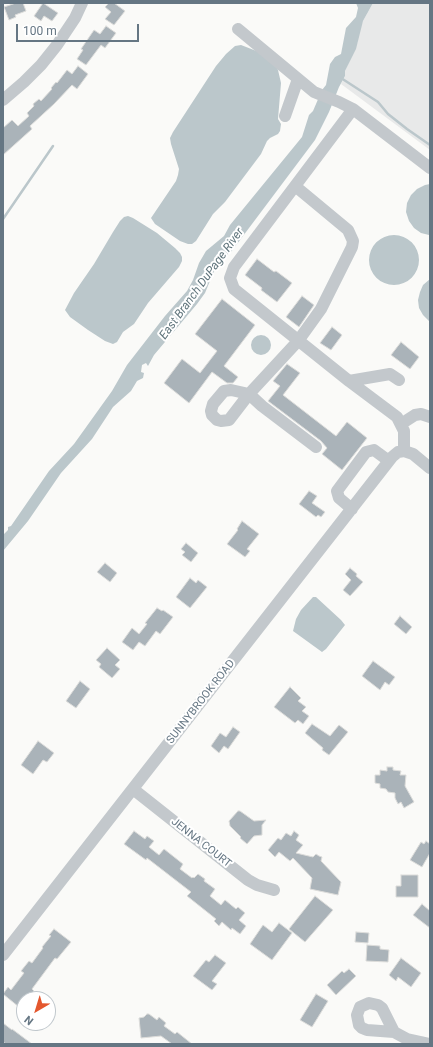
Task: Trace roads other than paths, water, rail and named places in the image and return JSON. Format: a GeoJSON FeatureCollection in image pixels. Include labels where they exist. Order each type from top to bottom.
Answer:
{"type":"FeatureCollection","features":[{"type":"Feature","properties":{"kind":"street"},"geometry":{"type":"LineString","coordinates":[[3,100],[41,65],[57,45],[75,18],[82,3]]}},
{"type":"Feature","properties":{"kind":"street"},"geometry":{"type":"LineString","coordinates":[[238,29],[314,92],[353,109],[430,168]]}},
{"type":"Feature","properties":{"kind":"street"},"geometry":{"type":"LineString","coordinates":[[285,116],[298,79]]}},
{"type":"Feature","properties":{"kind":"street"},"geometry":{"type":"LineString","coordinates":[[353,109],[234,267],[230,278],[234,289],[349,381],[392,412],[401,424],[404,431],[402,451],[412,454],[430,468]]}},
{"type":"Feature","properties":{"kind":"street"},"geometry":{"type":"LineString","coordinates":[[295,186],[348,230],[353,241],[350,252],[321,309],[298,340],[249,394],[262,406],[316,447]]}},
{"type":"Feature","properties":{"kind":"street"},"geometry":{"type":"LineString","coordinates":[[349,381],[390,374],[399,380]]}},
{"type":"Feature","properties":{"kind":"street"},"geometry":{"type":"LineString","coordinates":[[401,424],[415,415],[420,414],[430,417]]}},
{"type":"Feature","properties":{"kind":"street"},"geometry":{"type":"LineString","coordinates":[[352,508],[339,498],[337,491],[366,452],[374,450],[389,461]]}},
{"type":"Feature","properties":{"kind":"street","name":"SUNNYBROOK ROAD"},"geometry":{"type":"LineString","coordinates":[[3,955],[389,461],[395,454],[402,451]]}},
{"type":"Feature","properties":{"kind":"street","name":"JENNA COURT"},"geometry":{"type":"LineString","coordinates":[[132,789],[248,880],[257,885],[274,890]]}},
{"type":"Feature","properties":{"kind":"street"},"geometry":{"type":"LineString","coordinates":[[394,1032],[407,1038],[430,1044]]}},
{"type":"Feature","properties":{"kind":"water","name":"East Branch DuPage River"},"geometry":{"type":"Polygon","coordinates":[[[356,3],[373,3],[363,21],[356,49],[345,71],[345,76],[315,140],[231,252],[217,264],[205,293],[197,304],[154,355],[148,366],[146,363],[142,365],[141,372],[144,373],[143,378],[137,381],[131,391],[113,407],[92,439],[61,473],[28,521],[3,551],[3,535],[8,530],[8,527],[11,526],[49,471],[74,444],[112,391],[127,365],[165,316],[187,291],[206,251],[224,236],[230,225],[302,137],[309,115],[313,111],[322,90],[326,85],[330,64],[335,57],[341,54],[346,28],[356,17],[358,8],[356,3]]]}},
{"type":"Feature","properties":{"kind":"water"},"geometry":{"type":"Polygon","coordinates":[[[241,45],[259,52],[276,66],[278,70],[281,83],[278,119],[281,124],[280,131],[267,141],[261,154],[225,202],[213,214],[196,241],[192,244],[188,244],[180,241],[155,224],[151,218],[176,181],[178,175],[179,169],[170,138],[216,66],[235,46],[241,45]]]}},
{"type":"Feature","properties":{"kind":"water"},"geometry":{"type":"Polygon","coordinates":[[[430,184],[429,235],[421,233],[414,228],[409,221],[406,212],[407,203],[411,195],[417,189],[430,184]]]}},
{"type":"Feature","properties":{"kind":"water"},"geometry":{"type":"Polygon","coordinates":[[[128,216],[157,233],[175,248],[180,253],[182,261],[179,267],[148,303],[134,324],[123,332],[117,342],[113,344],[105,341],[88,330],[70,317],[65,310],[74,293],[94,264],[120,221],[124,217],[128,216]]]}},
{"type":"Feature","properties":{"kind":"water"},"geometry":{"type":"Polygon","coordinates":[[[394,235],[403,237],[414,246],[419,260],[417,269],[408,280],[394,285],[385,283],[374,274],[369,260],[371,251],[380,240],[394,235]]]}},
{"type":"Feature","properties":{"kind":"water"},"geometry":{"type":"Polygon","coordinates":[[[430,279],[430,322],[419,308],[418,300],[423,285],[430,279]]]}},
{"type":"Feature","properties":{"kind":"water"},"geometry":{"type":"Polygon","coordinates":[[[261,335],[268,338],[271,345],[268,352],[261,355],[254,352],[251,345],[254,338],[261,335]]]}},
{"type":"Feature","properties":{"kind":"water"},"geometry":{"type":"Polygon","coordinates":[[[313,597],[316,597],[345,625],[322,652],[293,631],[296,619],[301,610],[313,597]]]}},
{"type":"Feature","properties":{"kind":"waterway"},"geometry":{"type":"LineString","coordinates":[[341,78],[378,102],[388,114],[430,145]]}},
{"type":"Feature","properties":{"kind":"waterway"},"geometry":{"type":"LineString","coordinates":[[3,219],[53,146]]}}]}
